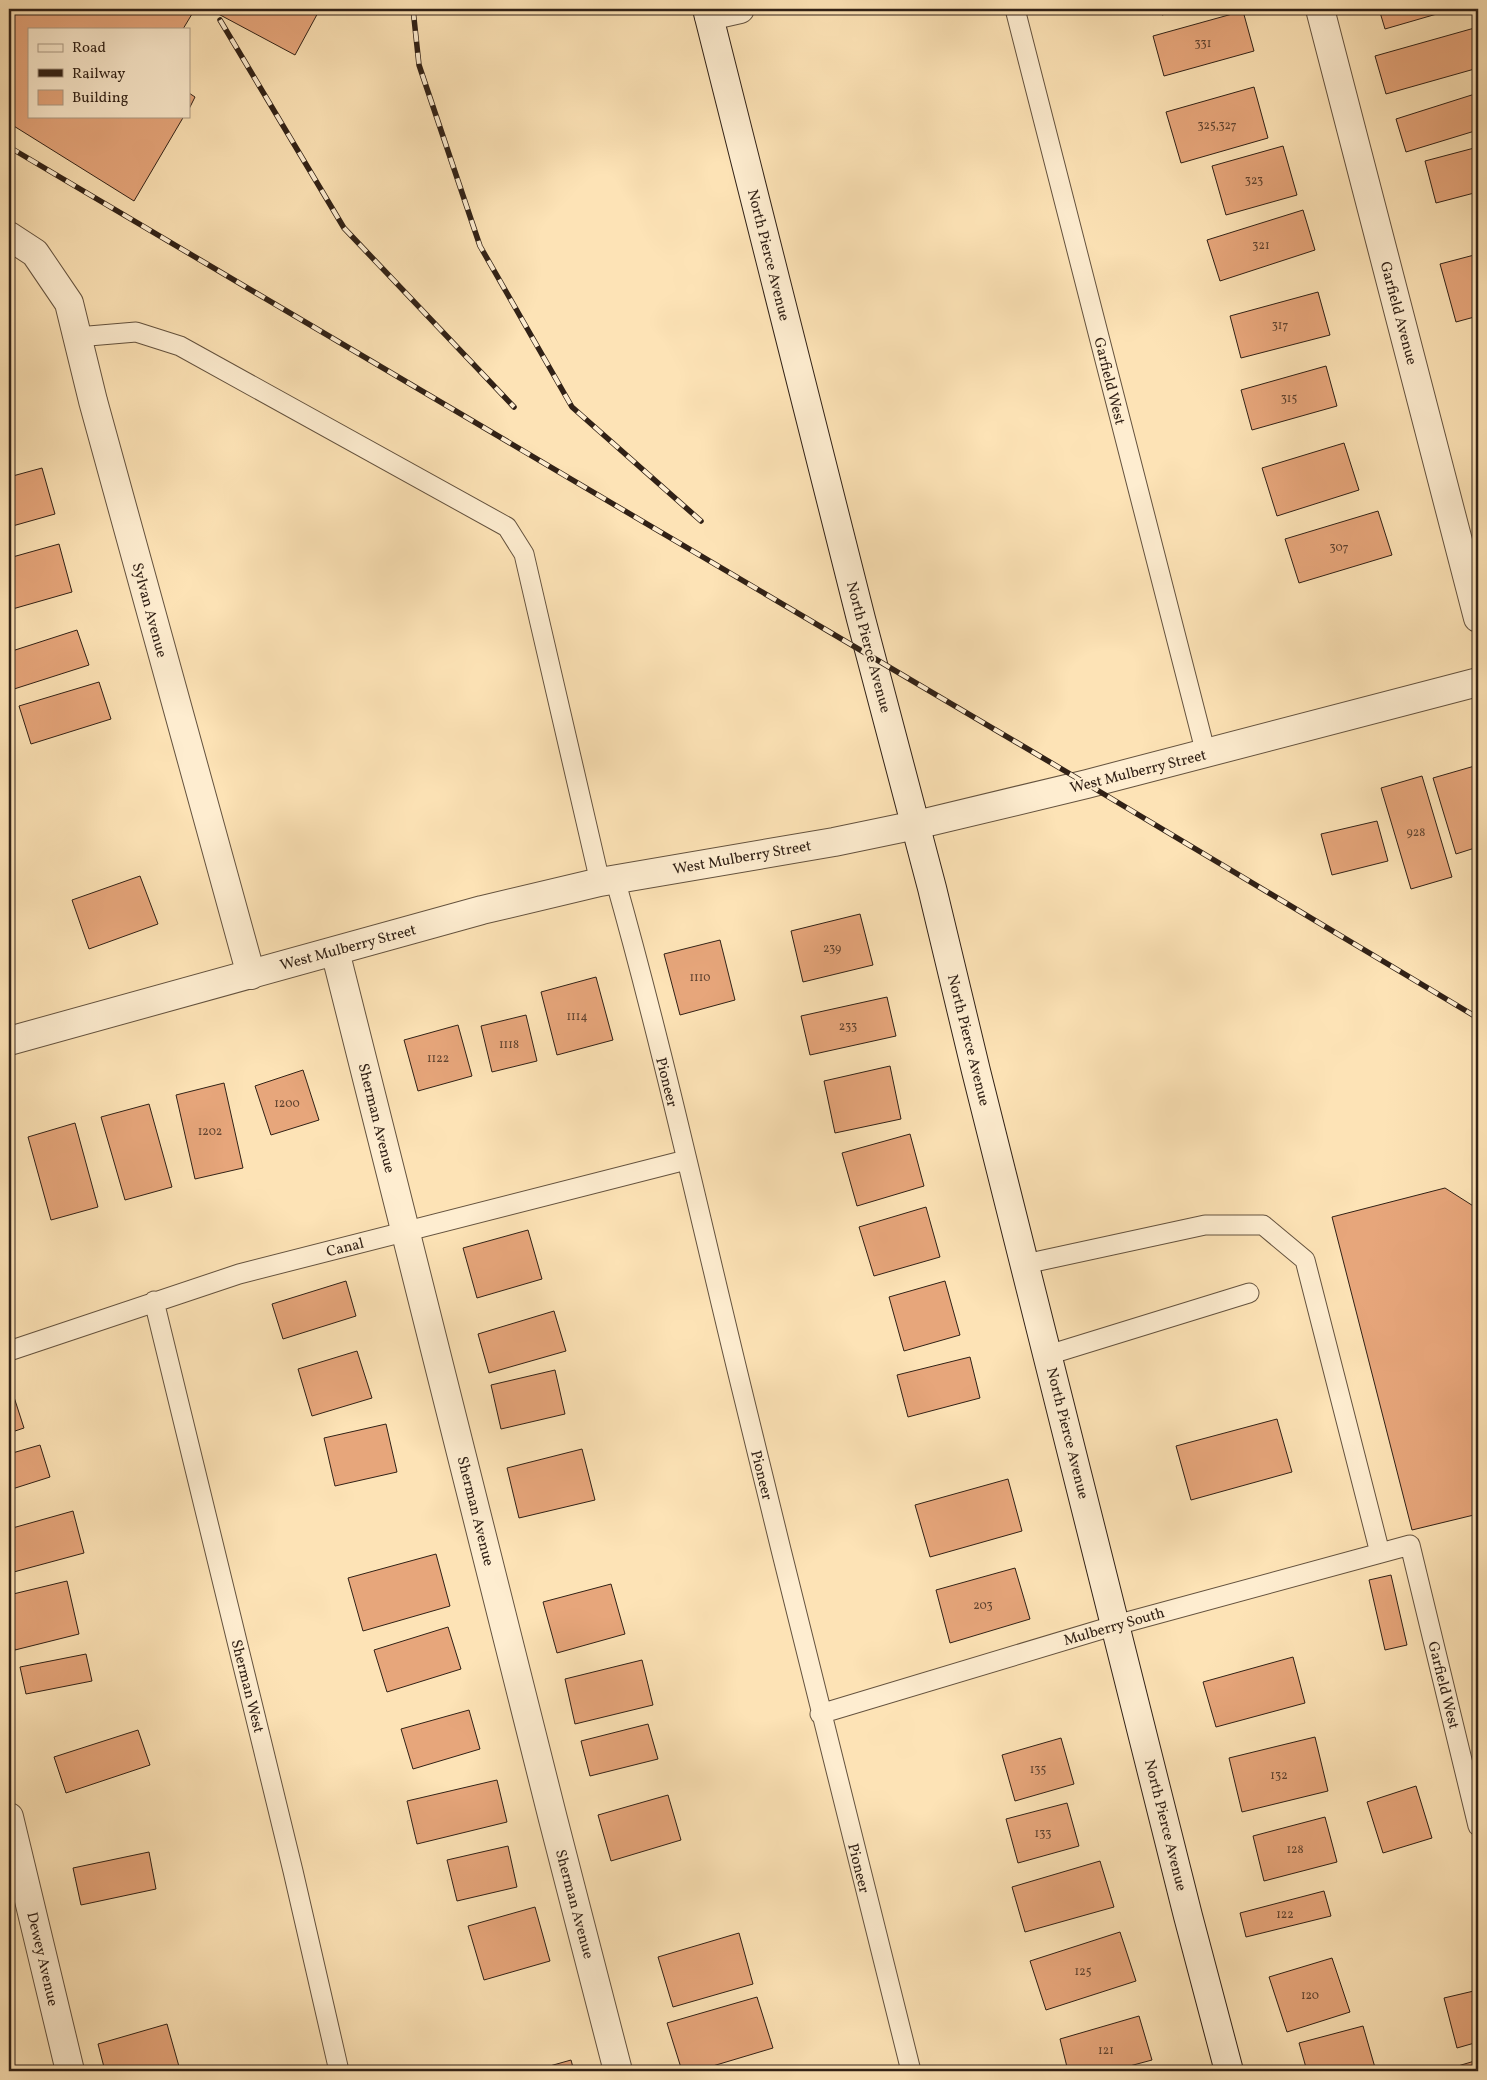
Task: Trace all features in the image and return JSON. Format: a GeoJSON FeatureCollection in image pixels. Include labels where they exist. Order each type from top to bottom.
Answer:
{"type":"FeatureCollection","features":[{"type":"Feature","properties":{"kind":"street"},"geometry":{"type":"LineString","coordinates":[[708,12],[740,9]]}},
{"type":"Feature","properties":{"kind":"street","name":"Garfield Avenue"},"geometry":{"type":"LineString","coordinates":[[1320,9],[1478,618]]}},
{"type":"Feature","properties":{"kind":"street","name":"North Pierce Avenue"},"geometry":{"type":"LineString","coordinates":[[708,12],[916,825],[1186,1907],[1229,2071]]}},
{"type":"Feature","properties":{"kind":"street","name":"Sylvan Avenue"},"geometry":{"type":"LineString","coordinates":[[9,236],[35,253],[69,303],[93,400],[251,975]]}},
{"type":"Feature","properties":{"kind":"street","name":"West Mulberry Street"},"geometry":{"type":"LineString","coordinates":[[9,1041],[482,910],[607,880],[834,842],[916,825],[1206,754],[1478,682]]}},
{"type":"Feature","properties":{"kind":"street","name":"Sherman Avenue"},"geometry":{"type":"LineString","coordinates":[[334,951],[618,2071]]}},
{"type":"Feature","properties":{"kind":"street","name":"Dewey Avenue"},"geometry":{"type":"LineString","coordinates":[[9,1817],[70,2071]]}},
{"type":"Feature","properties":{"kind":"lane","name":"Garfield West"},"geometry":{"type":"LineString","coordinates":[[1015,9],[1206,754]]}},
{"type":"Feature","properties":{"kind":"lane","name":"Pioneer"},"geometry":{"type":"LineString","coordinates":[[77,337],[136,332],[180,346],[507,527],[524,554],[607,880],[686,1160],[820,1714],[911,2071]]}},
{"type":"Feature","properties":{"kind":"lane","name":"Canal"},"geometry":{"type":"LineString","coordinates":[[9,1351],[239,1274],[686,1160]]}},
{"type":"Feature","properties":{"kind":"lane"},"geometry":{"type":"LineString","coordinates":[[1025,1264],[1205,1225],[1263,1225],[1305,1260],[1380,1553]]}},
{"type":"Feature","properties":{"kind":"lane"},"geometry":{"type":"LineString","coordinates":[[1048,1355],[1249,1293]]}},
{"type":"Feature","properties":{"kind":"lane","name":"Sherman West"},"geometry":{"type":"LineString","coordinates":[[154,1301],[293,1871],[339,2071]]}},
{"type":"Feature","properties":{"kind":"lane","name":"Garfield West"},"geometry":{"type":"LineString","coordinates":[[1410,1545],[1478,1826]]}},
{"type":"Feature","properties":{"kind":"lane","name":"Mulberry South"},"geometry":{"type":"LineString","coordinates":[[820,1714],[1116,1624],[1410,1545]]}},
{"type":"Feature","properties":{"kind":"building"},"geometry":{"type":"Polygon","coordinates":[[[9,9],[195,9],[184,28],[28,28],[28,118],[183,118],[134,201],[9,123],[9,9]]]}},
{"type":"Feature","properties":{"kind":"building"},"geometry":{"type":"Polygon","coordinates":[[[209,9],[320,9],[295,55],[209,9]]]}},
{"type":"Feature","properties":{"kind":"building"},"geometry":{"type":"Polygon","coordinates":[[[1161,9],[1183,9],[1162,15],[1161,9]]]}},
{"type":"Feature","properties":{"kind":"building"},"geometry":{"type":"Polygon","coordinates":[[[1379,9],[1454,9],[1385,29],[1379,9]]]}},
{"type":"Feature","properties":{"kind":"building"},"geometry":{"type":"Polygon","coordinates":[[[1243,11],[1254,51],[1164,76],[1153,36],[1243,11]]]}},
{"type":"Feature","properties":{"kind":"building"},"geometry":{"type":"Polygon","coordinates":[[[1478,27],[1478,68],[1386,94],[1375,56],[1478,27]]]}},
{"type":"Feature","properties":{"kind":"building"},"geometry":{"type":"Polygon","coordinates":[[[1254,87],[1268,138],[1181,163],[1166,112],[1254,87]]]}},
{"type":"Feature","properties":{"kind":"building"},"geometry":{"type":"Polygon","coordinates":[[[1478,93],[1478,130],[1406,152],[1396,119],[1478,93]]]}},
{"type":"Feature","properties":{"kind":"building"},"geometry":{"type":"Polygon","coordinates":[[[190,94],[195,97],[190,107],[190,94]]]}},
{"type":"Feature","properties":{"kind":"building"},"geometry":{"type":"Polygon","coordinates":[[[1283,146],[1297,195],[1226,215],[1212,166],[1283,146]]]}},
{"type":"Feature","properties":{"kind":"building"},"geometry":{"type":"Polygon","coordinates":[[[1478,147],[1478,192],[1436,203],[1425,161],[1478,147]]]}},
{"type":"Feature","properties":{"kind":"building"},"geometry":{"type":"Polygon","coordinates":[[[1303,210],[1315,250],[1220,281],[1207,240],[1303,210]]]}},
{"type":"Feature","properties":{"kind":"building"},"geometry":{"type":"Polygon","coordinates":[[[1478,254],[1478,316],[1456,322],[1440,264],[1478,254]]]}},
{"type":"Feature","properties":{"kind":"building"},"geometry":{"type":"Polygon","coordinates":[[[1318,292],[1330,335],[1241,358],[1230,316],[1318,292]]]}},
{"type":"Feature","properties":{"kind":"building"},"geometry":{"type":"Polygon","coordinates":[[[1326,366],[1337,406],[1252,430],[1241,390],[1326,366]]]}},
{"type":"Feature","properties":{"kind":"building"},"geometry":{"type":"Polygon","coordinates":[[[1344,443],[1359,490],[1277,516],[1262,468],[1344,443]]]}},
{"type":"Feature","properties":{"kind":"building"},"geometry":{"type":"Polygon","coordinates":[[[42,468],[55,514],[9,527],[9,477],[42,468]]]}},
{"type":"Feature","properties":{"kind":"building"},"geometry":{"type":"Polygon","coordinates":[[[1378,511],[1392,555],[1299,583],[1285,539],[1378,511]]]}},
{"type":"Feature","properties":{"kind":"building"},"geometry":{"type":"Polygon","coordinates":[[[59,544],[72,592],[9,610],[9,558],[59,544]]]}},
{"type":"Feature","properties":{"kind":"building"},"geometry":{"type":"Polygon","coordinates":[[[77,630],[89,665],[11,690],[9,682],[9,652],[77,630]]]}},
{"type":"Feature","properties":{"kind":"building"},"geometry":{"type":"Polygon","coordinates":[[[99,682],[111,719],[31,744],[19,706],[99,682]]]}},
{"type":"Feature","properties":{"kind":"building"},"geometry":{"type":"Polygon","coordinates":[[[1478,765],[1478,847],[1456,854],[1433,778],[1478,765]]]}},
{"type":"Feature","properties":{"kind":"building"},"geometry":{"type":"Polygon","coordinates":[[[1422,776],[1452,877],[1411,889],[1381,788],[1422,776]]]}},
{"type":"Feature","properties":{"kind":"building"},"geometry":{"type":"Polygon","coordinates":[[[1377,821],[1388,861],[1332,875],[1321,834],[1377,821]]]}},
{"type":"Feature","properties":{"kind":"building"},"geometry":{"type":"Polygon","coordinates":[[[140,876],[158,924],[89,949],[72,900],[140,876]]]}},
{"type":"Feature","properties":{"kind":"building"},"geometry":{"type":"Polygon","coordinates":[[[860,914],[873,965],[803,982],[791,931],[860,914]]]}},
{"type":"Feature","properties":{"kind":"building"},"geometry":{"type":"Polygon","coordinates":[[[720,940],[735,1000],[680,1015],[664,954],[720,940]]]}},
{"type":"Feature","properties":{"kind":"building"},"geometry":{"type":"Polygon","coordinates":[[[596,977],[613,1040],[557,1055],[541,992],[596,977]]]}},
{"type":"Feature","properties":{"kind":"building"},"geometry":{"type":"Polygon","coordinates":[[[887,997],[896,1036],[810,1055],[801,1016],[887,997]]]}},
{"type":"Feature","properties":{"kind":"building"},"geometry":{"type":"Polygon","coordinates":[[[526,1015],[537,1061],[492,1072],[481,1026],[526,1015]]]}},
{"type":"Feature","properties":{"kind":"building"},"geometry":{"type":"Polygon","coordinates":[[[458,1025],[472,1076],[418,1091],[404,1040],[458,1025]]]}},
{"type":"Feature","properties":{"kind":"building"},"geometry":{"type":"Polygon","coordinates":[[[890,1066],[901,1119],[835,1133],[824,1081],[890,1066]]]}},
{"type":"Feature","properties":{"kind":"building"},"geometry":{"type":"Polygon","coordinates":[[[303,1070],[319,1120],[271,1135],[255,1086],[303,1070]]]}},
{"type":"Feature","properties":{"kind":"building"},"geometry":{"type":"Polygon","coordinates":[[[224,1083],[243,1168],[195,1179],[176,1095],[224,1083]]]}},
{"type":"Feature","properties":{"kind":"building"},"geometry":{"type":"Polygon","coordinates":[[[149,1104],[172,1187],[125,1200],[101,1117],[149,1104]]]}},
{"type":"Feature","properties":{"kind":"building"},"geometry":{"type":"Polygon","coordinates":[[[75,1123],[98,1207],[51,1220],[28,1137],[75,1123]]]}},
{"type":"Feature","properties":{"kind":"building"},"geometry":{"type":"Polygon","coordinates":[[[910,1134],[924,1186],[857,1206],[842,1153],[910,1134]]]}},
{"type":"Feature","properties":{"kind":"building"},"geometry":{"type":"Polygon","coordinates":[[[1445,1188],[1478,1209],[1478,1514],[1412,1530],[1332,1217],[1445,1188]]]}},
{"type":"Feature","properties":{"kind":"building"},"geometry":{"type":"Polygon","coordinates":[[[926,1207],[940,1257],[874,1276],[859,1227],[926,1207]]]}},
{"type":"Feature","properties":{"kind":"building"},"geometry":{"type":"Polygon","coordinates":[[[528,1230],[542,1279],[477,1298],[463,1248],[528,1230]]]}},
{"type":"Feature","properties":{"kind":"building"},"geometry":{"type":"Polygon","coordinates":[[[346,1281],[356,1316],[283,1339],[272,1304],[346,1281]]]}},
{"type":"Feature","properties":{"kind":"building"},"geometry":{"type":"Polygon","coordinates":[[[945,1281],[960,1335],[904,1351],[889,1297],[945,1281]]]}},
{"type":"Feature","properties":{"kind":"building"},"geometry":{"type":"Polygon","coordinates":[[[554,1311],[566,1351],[489,1373],[478,1334],[554,1311]]]}},
{"type":"Feature","properties":{"kind":"building"},"geometry":{"type":"Polygon","coordinates":[[[357,1351],[372,1398],[312,1416],[298,1369],[357,1351]]]}},
{"type":"Feature","properties":{"kind":"building"},"geometry":{"type":"Polygon","coordinates":[[[970,1357],[980,1398],[908,1417],[897,1375],[970,1357]]]}},
{"type":"Feature","properties":{"kind":"building"},"geometry":{"type":"Polygon","coordinates":[[[555,1370],[565,1414],[501,1429],[491,1385],[555,1370]]]}},
{"type":"Feature","properties":{"kind":"building"},"geometry":{"type":"Polygon","coordinates":[[[13,1394],[24,1428],[9,1433],[9,1396],[13,1394]]]}},
{"type":"Feature","properties":{"kind":"building"},"geometry":{"type":"Polygon","coordinates":[[[1277,1419],[1292,1472],[1191,1500],[1176,1446],[1277,1419]]]}},
{"type":"Feature","properties":{"kind":"building"},"geometry":{"type":"Polygon","coordinates":[[[386,1424],[397,1472],[335,1486],[324,1438],[386,1424]]]}},
{"type":"Feature","properties":{"kind":"building"},"geometry":{"type":"Polygon","coordinates":[[[40,1445],[50,1477],[9,1490],[9,1454],[40,1445]]]}},
{"type":"Feature","properties":{"kind":"building"},"geometry":{"type":"Polygon","coordinates":[[[582,1449],[595,1500],[519,1518],[507,1468],[582,1449]]]}},
{"type":"Feature","properties":{"kind":"building"},"geometry":{"type":"Polygon","coordinates":[[[1008,1479],[1022,1531],[930,1557],[915,1505],[1008,1479]]]}},
{"type":"Feature","properties":{"kind":"building"},"geometry":{"type":"Polygon","coordinates":[[[73,1511],[84,1553],[10,1573],[9,1529],[73,1511]]]}},
{"type":"Feature","properties":{"kind":"building"},"geometry":{"type":"Polygon","coordinates":[[[436,1554],[450,1606],[363,1631],[348,1578],[436,1554]]]}},
{"type":"Feature","properties":{"kind":"building"},"geometry":{"type":"Polygon","coordinates":[[[1015,1568],[1030,1619],[950,1643],[936,1590],[1015,1568]]]}},
{"type":"Feature","properties":{"kind":"building"},"geometry":{"type":"Polygon","coordinates":[[[1391,1575],[1407,1645],[1385,1650],[1369,1580],[1391,1575]]]}},
{"type":"Feature","properties":{"kind":"building"},"geometry":{"type":"Polygon","coordinates":[[[67,1581],[79,1634],[15,1650],[9,1624],[9,1595],[67,1581]]]}},
{"type":"Feature","properties":{"kind":"building"},"geometry":{"type":"Polygon","coordinates":[[[611,1584],[625,1634],[557,1653],[543,1602],[611,1584]]]}},
{"type":"Feature","properties":{"kind":"building"},"geometry":{"type":"Polygon","coordinates":[[[448,1627],[461,1669],[387,1692],[374,1650],[448,1627]]]}},
{"type":"Feature","properties":{"kind":"building"},"geometry":{"type":"Polygon","coordinates":[[[86,1654],[92,1681],[26,1694],[20,1667],[86,1654]]]}},
{"type":"Feature","properties":{"kind":"building"},"geometry":{"type":"Polygon","coordinates":[[[1293,1657],[1305,1703],[1216,1727],[1203,1682],[1293,1657]]]}},
{"type":"Feature","properties":{"kind":"building"},"geometry":{"type":"Polygon","coordinates":[[[642,1660],[653,1705],[575,1724],[565,1679],[642,1660]]]}},
{"type":"Feature","properties":{"kind":"building"},"geometry":{"type":"Polygon","coordinates":[[[469,1710],[480,1749],[413,1769],[401,1729],[469,1710]]]}},
{"type":"Feature","properties":{"kind":"building"},"geometry":{"type":"Polygon","coordinates":[[[648,1724],[658,1759],[590,1776],[581,1741],[648,1724]]]}},
{"type":"Feature","properties":{"kind":"building"},"geometry":{"type":"Polygon","coordinates":[[[138,1730],[150,1765],[66,1793],[54,1757],[138,1730]]]}},
{"type":"Feature","properties":{"kind":"building"},"geometry":{"type":"Polygon","coordinates":[[[1315,1737],[1328,1791],[1242,1812],[1229,1758],[1315,1737]]]}},
{"type":"Feature","properties":{"kind":"building"},"geometry":{"type":"Polygon","coordinates":[[[1061,1738],[1074,1784],[1015,1801],[1002,1755],[1061,1738]]]}},
{"type":"Feature","properties":{"kind":"building"},"geometry":{"type":"Polygon","coordinates":[[[497,1780],[507,1822],[417,1844],[407,1801],[497,1780]]]}},
{"type":"Feature","properties":{"kind":"building"},"geometry":{"type":"Polygon","coordinates":[[[1416,1786],[1432,1838],[1383,1853],[1367,1802],[1416,1786]]]}},
{"type":"Feature","properties":{"kind":"building"},"geometry":{"type":"Polygon","coordinates":[[[668,1795],[681,1840],[611,1861],[598,1815],[668,1795]]]}},
{"type":"Feature","properties":{"kind":"building"},"geometry":{"type":"Polygon","coordinates":[[[1067,1803],[1079,1846],[1018,1863],[1006,1819],[1067,1803]]]}},
{"type":"Feature","properties":{"kind":"building"},"geometry":{"type":"Polygon","coordinates":[[[1325,1817],[1337,1862],[1264,1881],[1253,1836],[1325,1817]]]}},
{"type":"Feature","properties":{"kind":"building"},"geometry":{"type":"Polygon","coordinates":[[[508,1846],[517,1887],[457,1901],[447,1860],[508,1846]]]}},
{"type":"Feature","properties":{"kind":"building"},"geometry":{"type":"Polygon","coordinates":[[[149,1852],[156,1889],[81,1905],[73,1868],[149,1852]]]}},
{"type":"Feature","properties":{"kind":"building"},"geometry":{"type":"Polygon","coordinates":[[[1100,1861],[1114,1907],[1025,1932],[1012,1887],[1100,1861]]]}},
{"type":"Feature","properties":{"kind":"building"},"geometry":{"type":"Polygon","coordinates":[[[1324,1891],[1331,1916],[1246,1937],[1240,1913],[1324,1891]]]}},
{"type":"Feature","properties":{"kind":"building"},"geometry":{"type":"Polygon","coordinates":[[[535,1907],[550,1961],[484,1980],[468,1926],[535,1907]]]}},
{"type":"Feature","properties":{"kind":"building"},"geometry":{"type":"Polygon","coordinates":[[[1120,1932],[1136,1981],[1046,2010],[1030,1961],[1120,1932]]]}},
{"type":"Feature","properties":{"kind":"building"},"geometry":{"type":"Polygon","coordinates":[[[739,1933],[753,1984],[673,2007],[658,1957],[739,1933]]]}},
{"type":"Feature","properties":{"kind":"building"},"geometry":{"type":"Polygon","coordinates":[[[1332,1958],[1350,2012],[1287,2032],[1269,1977],[1332,1958]]]}},
{"type":"Feature","properties":{"kind":"building"},"geometry":{"type":"Polygon","coordinates":[[[1478,1990],[1478,2042],[1457,2048],[1444,1998],[1478,1990]]]}},
{"type":"Feature","properties":{"kind":"building"},"geometry":{"type":"Polygon","coordinates":[[[757,1997],[773,2048],[696,2071],[682,2071],[667,2023],[757,1997]]]}},
{"type":"Feature","properties":{"kind":"building"},"geometry":{"type":"Polygon","coordinates":[[[1139,2016],[1152,2060],[1111,2071],[1068,2071],[1060,2039],[1139,2016]]]}},
{"type":"Feature","properties":{"kind":"building"},"geometry":{"type":"Polygon","coordinates":[[[167,2024],[180,2070],[105,2071],[98,2044],[167,2024]]]}},
{"type":"Feature","properties":{"kind":"building"},"geometry":{"type":"Polygon","coordinates":[[[1363,2026],[1376,2071],[1307,2071],[1299,2043],[1363,2026]]]}},
{"type":"Feature","properties":{"kind":"building"},"geometry":{"type":"Polygon","coordinates":[[[571,2060],[574,2071],[532,2071],[571,2060]]]}},
{"type":"Feature","properties":{"kind":"building"},"geometry":{"type":"Polygon","coordinates":[[[1478,2060],[1478,2071],[1441,2071],[1478,2060]]]}},
{"type":"Feature","properties":{"kind":"railway"},"geometry":{"type":"LineString","coordinates":[[413,9],[419,65],[480,246],[572,407],[701,521]]}},
{"type":"Feature","properties":{"kind":"railway"},"geometry":{"type":"LineString","coordinates":[[220,20],[344,228],[514,407]]}},
{"type":"Feature","properties":{"kind":"railway"},"geometry":{"type":"LineString","coordinates":[[9,147],[1087,784],[1478,1018]]}}]}
